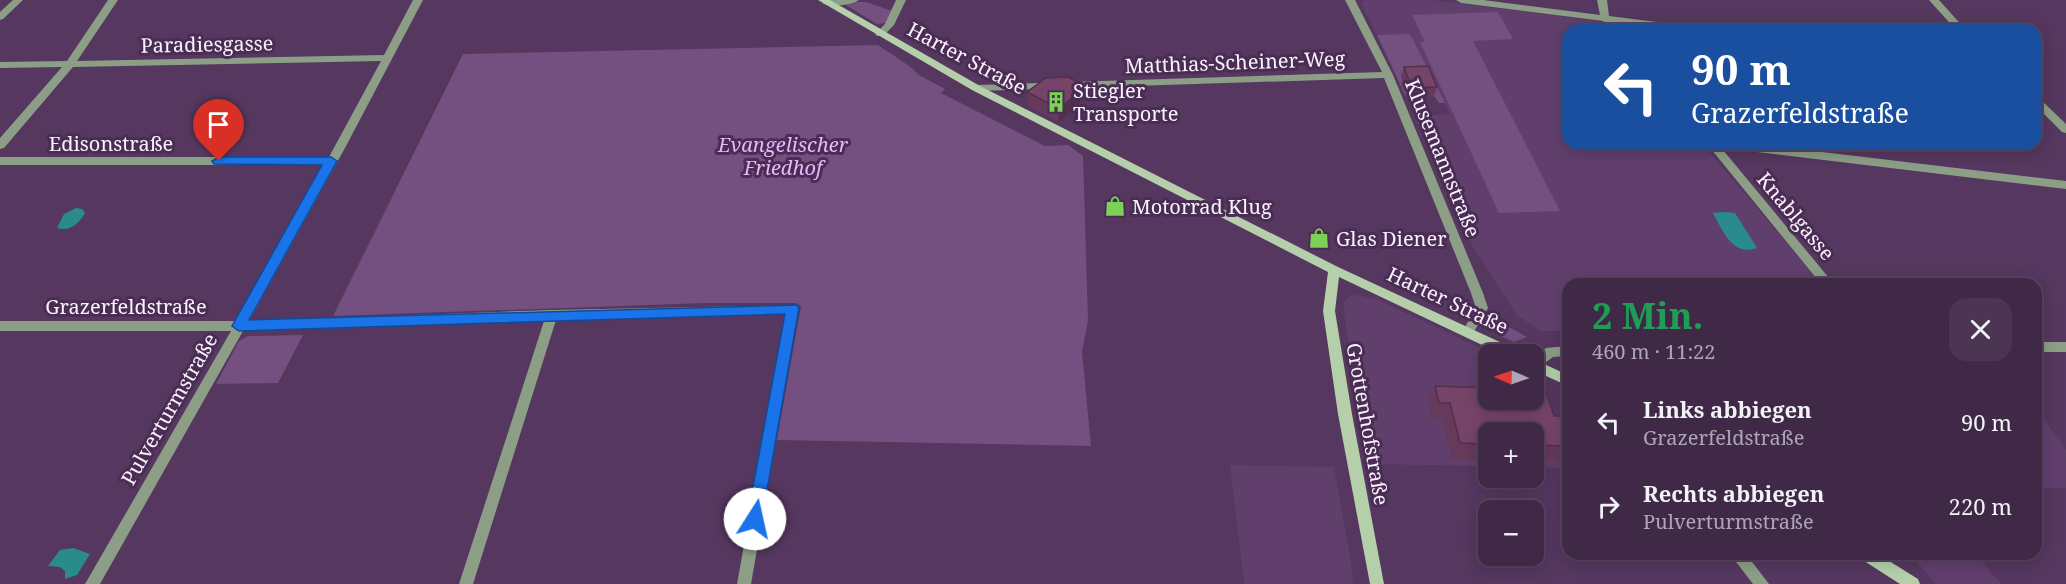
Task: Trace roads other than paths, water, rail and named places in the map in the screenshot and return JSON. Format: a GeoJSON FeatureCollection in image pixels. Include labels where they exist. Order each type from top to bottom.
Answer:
{"type":"FeatureCollection","features":[{"type":"Feature","properties":{"kind":"main road","name":"Harter Straße"},"geometry":{"type":"LineString","coordinates":[[825,1],[976,88],[1334,270],[1492,344]]}},
{"type":"Feature","properties":{"kind":"main road","name":"Grottenhofstraße"},"geometry":{"type":"LineString","coordinates":[[1334,270],[1329,311],[1345,414],[1377,584]]}},
{"type":"Feature","properties":{"kind":"main road"},"geometry":{"type":"LineString","coordinates":[[1544,369],[1562,378]]}},
{"type":"Feature","properties":{"kind":"main road"},"geometry":{"type":"LineString","coordinates":[[1875,560],[1912,584]]}},
{"type":"Feature","properties":{"kind":"street"},"geometry":{"type":"LineString","coordinates":[[0,17],[18,0]]}},
{"type":"Feature","properties":{"kind":"street"},"geometry":{"type":"LineString","coordinates":[[0,145],[70,64],[113,0]]}},
{"type":"Feature","properties":{"kind":"street","name":"Pulverturmstraße"},"geometry":{"type":"LineString","coordinates":[[92,584],[239,326],[418,0]]}},
{"type":"Feature","properties":{"kind":"street"},"geometry":{"type":"LineString","coordinates":[[825,1],[854,0]]}},
{"type":"Feature","properties":{"kind":"street"},"geometry":{"type":"LineString","coordinates":[[880,34],[889,25],[901,0]]}},
{"type":"Feature","properties":{"kind":"street","name":"Klusemannstraße"},"geometry":{"type":"LineString","coordinates":[[1350,0],[1388,75],[1482,308],[1468,333]]}},
{"type":"Feature","properties":{"kind":"street"},"geometry":{"type":"LineString","coordinates":[[1461,0],[1650,24]]}},
{"type":"Feature","properties":{"kind":"street"},"geometry":{"type":"LineString","coordinates":[[1602,0],[1605,18],[1612,24]]}},
{"type":"Feature","properties":{"kind":"street"},"geometry":{"type":"LineString","coordinates":[[1934,0],[1956,24]]}},
{"type":"Feature","properties":{"kind":"street","name":"Paradiesgasse"},"geometry":{"type":"LineString","coordinates":[[0,65],[388,58]]}},
{"type":"Feature","properties":{"kind":"street","name":"Matthias-Scheiner-Weg"},"geometry":{"type":"LineString","coordinates":[[976,88],[1388,75]]}},
{"type":"Feature","properties":{"kind":"street"},"geometry":{"type":"LineString","coordinates":[[2042,107],[2066,130]]}},
{"type":"Feature","properties":{"kind":"street","name":"Knablgasse"},"geometry":{"type":"LineString","coordinates":[[1717,150],[1823,278]]}},
{"type":"Feature","properties":{"kind":"street"},"geometry":{"type":"LineString","coordinates":[[1774,150],[2066,185]]}},
{"type":"Feature","properties":{"kind":"street","name":"Edisonstraße"},"geometry":{"type":"LineString","coordinates":[[0,161],[331,161]]}},
{"type":"Feature","properties":{"kind":"street","name":"Grazerfeldstraße"},"geometry":{"type":"LineString","coordinates":[[0,326],[239,326],[792,308],[744,584]]}},
{"type":"Feature","properties":{"kind":"street"},"geometry":{"type":"LineString","coordinates":[[466,584],[552,315]]}},
{"type":"Feature","properties":{"kind":"street"},"geometry":{"type":"LineString","coordinates":[[2042,346],[2066,347]]}},
{"type":"Feature","properties":{"kind":"street"},"geometry":{"type":"LineString","coordinates":[[1544,356],[1550,352],[1562,351]]}},
{"type":"Feature","properties":{"kind":"street"},"geometry":{"type":"LineString","coordinates":[[1742,560],[1762,584]]}},
{"type":"Feature","properties":{"kind":"place","name":"Stiegler Transporte"},"geometry":{"type":"Point","coordinates":[1056,102]}},
{"type":"Feature","properties":{"kind":"place","name":"Motorrad Klug"},"geometry":{"type":"Point","coordinates":[1115,206]}},
{"type":"Feature","properties":{"kind":"place","name":"Glas Diener"},"geometry":{"type":"Point","coordinates":[1319,238]}},
{"type":"Feature","properties":{"kind":"park label","name":"Evangelischer Friedhof"},"geometry":{"type":"Point","coordinates":[783,156]}}]}
